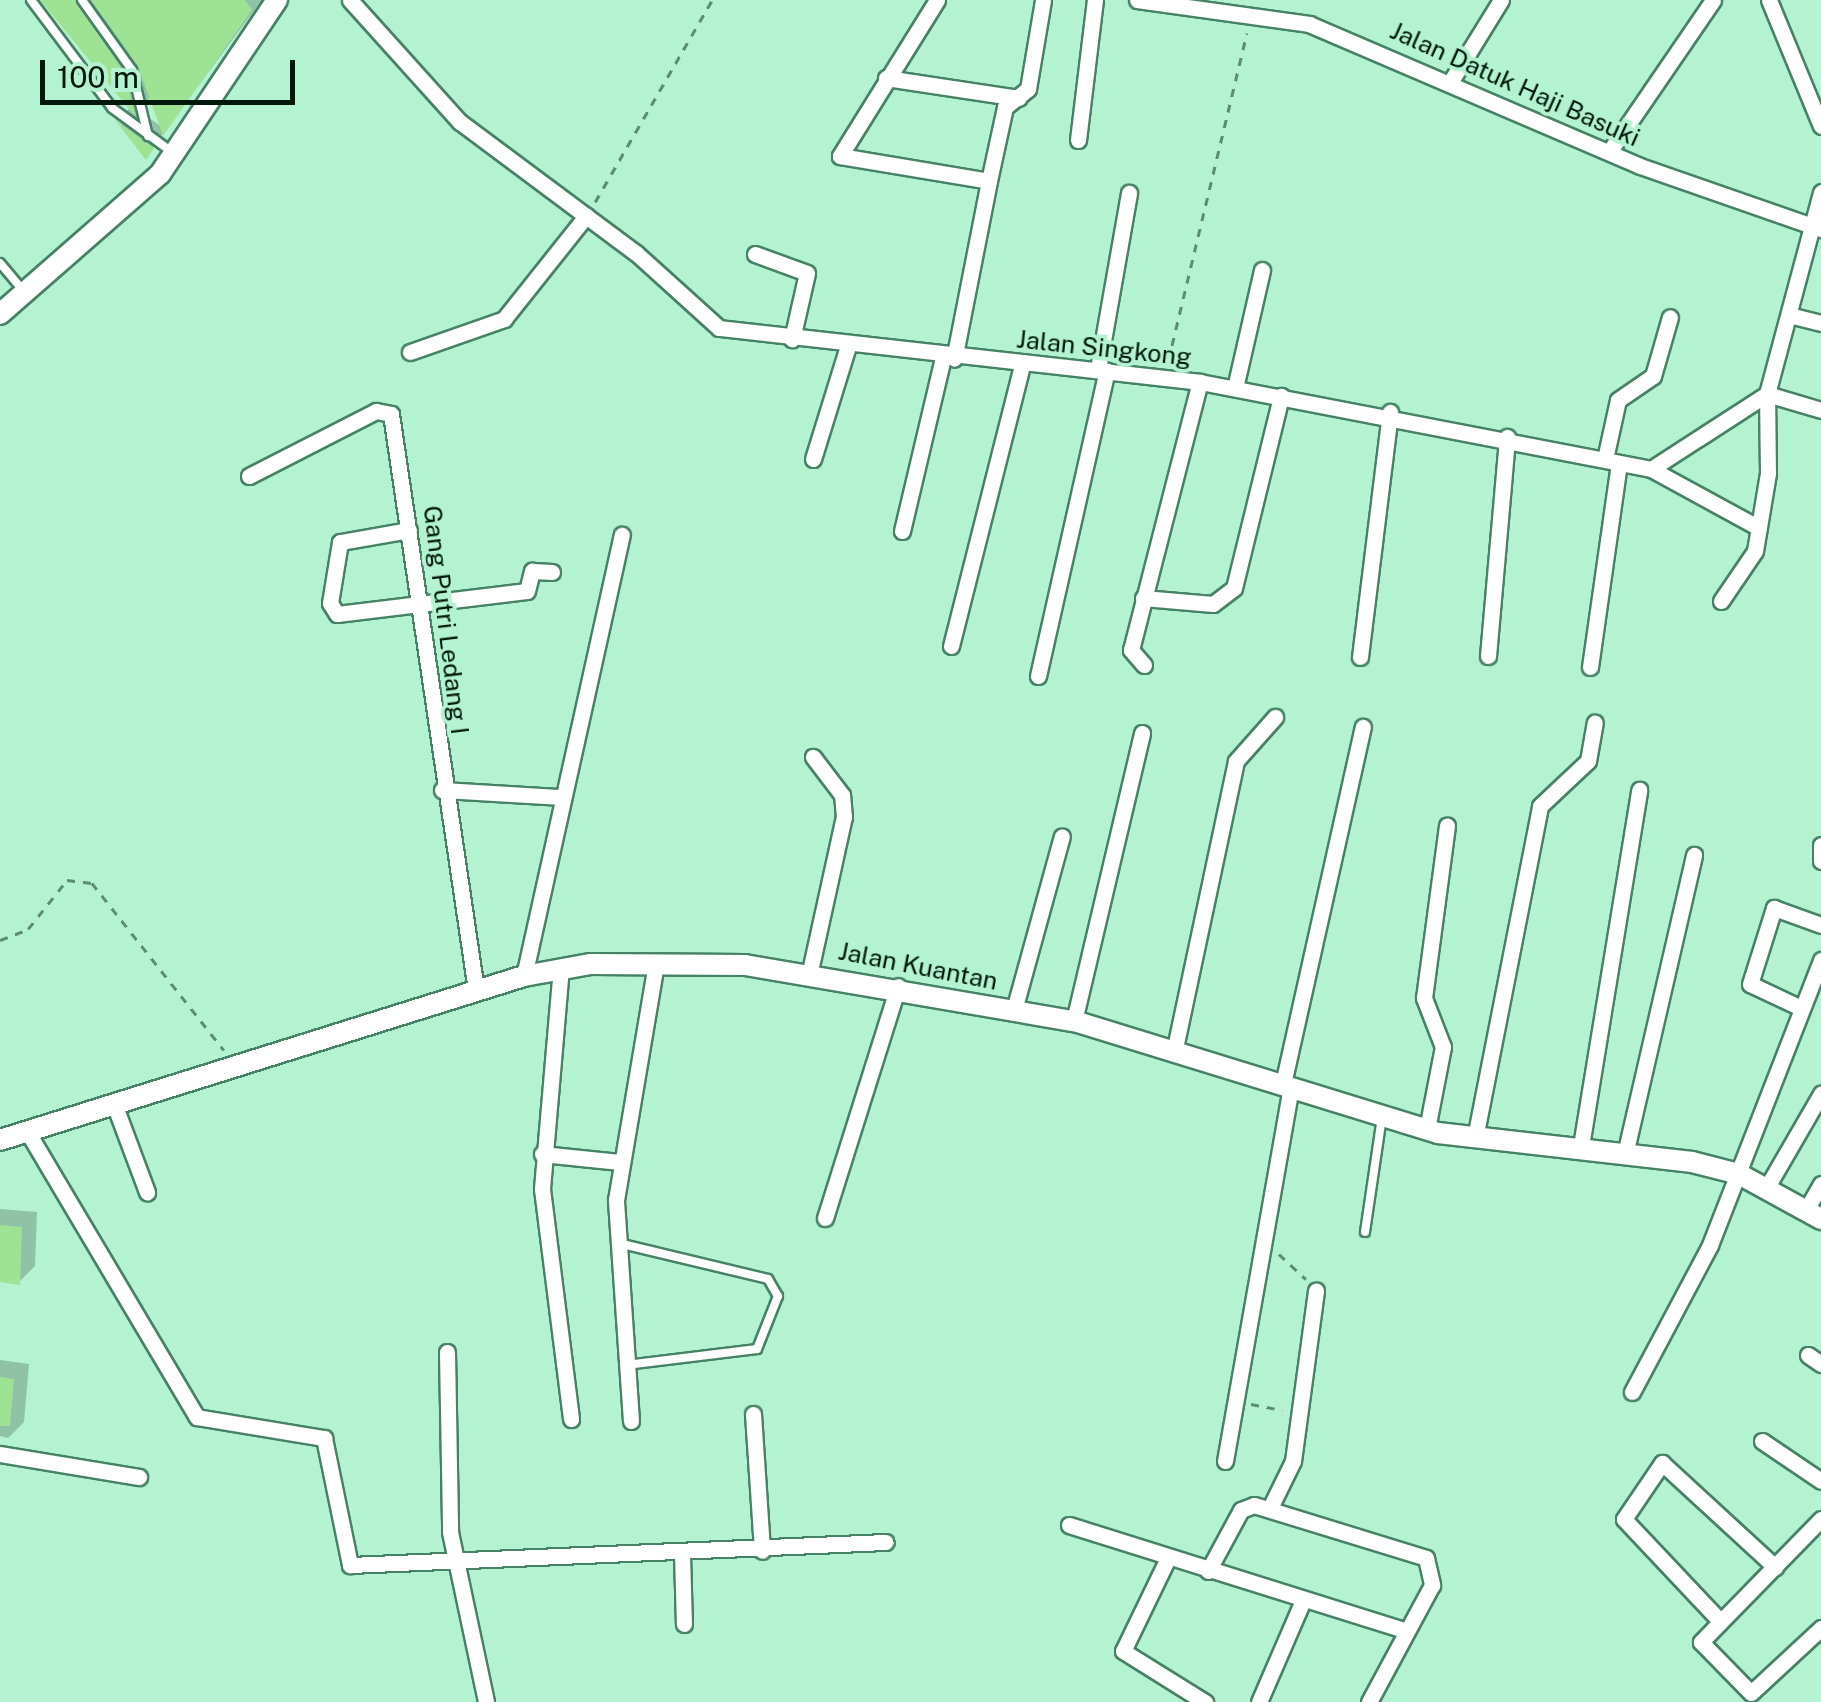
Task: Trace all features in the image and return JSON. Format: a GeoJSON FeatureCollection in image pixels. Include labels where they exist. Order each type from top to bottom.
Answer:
{"type":"FeatureCollection","features":[{"type":"Feature","properties":{"kind":"street"},"geometry":{"type":"LineString","coordinates":[[0,314],[176,154],[277,0]]}},
{"type":"Feature","properties":{"kind":"street","name":"Jalan Singkong"},"geometry":{"type":"LineString","coordinates":[[350,0],[460,122],[586,216],[719,328],[948,359],[1023,362],[1165,377],[1390,412],[1651,470],[1759,528]]}},
{"type":"Feature","properties":{"kind":"street"},"geometry":{"type":"LineString","coordinates":[[936,0],[841,148],[845,162],[989,180]]}},
{"type":"Feature","properties":{"kind":"street"},"geometry":{"type":"LineString","coordinates":[[902,531],[948,359],[1004,108],[1019,98],[1043,0]]}},
{"type":"Feature","properties":{"kind":"street"},"geometry":{"type":"LineString","coordinates":[[1078,140],[1096,0]]}},
{"type":"Feature","properties":{"kind":"street","name":"Jalan Datuk Haji Basuki"},"geometry":{"type":"LineString","coordinates":[[1137,0],[1252,10],[1286,17],[1451,81],[1609,152],[1815,228]]}},
{"type":"Feature","properties":{"kind":"street"},"geometry":{"type":"LineString","coordinates":[[1286,17],[1292,0]]}},
{"type":"Feature","properties":{"kind":"street"},"geometry":{"type":"LineString","coordinates":[[1451,81],[1501,0]]}},
{"type":"Feature","properties":{"kind":"street"},"geometry":{"type":"LineString","coordinates":[[1609,152],[1713,0]]}},
{"type":"Feature","properties":{"kind":"street"},"geometry":{"type":"LineString","coordinates":[[1769,0],[1821,126]]}},
{"type":"Feature","properties":{"kind":"street"},"geometry":{"type":"LineString","coordinates":[[886,78],[1019,98]]}},
{"type":"Feature","properties":{"kind":"street"},"geometry":{"type":"LineString","coordinates":[[1721,601],[1746,576],[1759,528],[1766,394],[1815,228],[1821,192]]}},
{"type":"Feature","properties":{"kind":"street"},"geometry":{"type":"LineString","coordinates":[[1038,676],[1103,370],[1129,193]]}},
{"type":"Feature","properties":{"kind":"street"},"geometry":{"type":"LineString","coordinates":[[410,352],[504,319],[586,216]]}},
{"type":"Feature","properties":{"kind":"street"},"geometry":{"type":"LineString","coordinates":[[755,254],[808,273],[792,340]]}},
{"type":"Feature","properties":{"kind":"street"},"geometry":{"type":"LineString","coordinates":[[1235,388],[1262,270]]}},
{"type":"Feature","properties":{"kind":"street"},"geometry":{"type":"LineString","coordinates":[[1789,315],[1821,323]]}},
{"type":"Feature","properties":{"kind":"street"},"geometry":{"type":"LineString","coordinates":[[1590,667],[1618,400],[1653,376],[1670,318]]}},
{"type":"Feature","properties":{"kind":"street"},"geometry":{"type":"LineString","coordinates":[[813,459],[848,346]]}},
{"type":"Feature","properties":{"kind":"street"},"geometry":{"type":"LineString","coordinates":[[951,646],[1023,362]]}},
{"type":"Feature","properties":{"kind":"street"},"geometry":{"type":"LineString","coordinates":[[1144,665],[1131,655],[1200,382]]}},
{"type":"Feature","properties":{"kind":"street"},"geometry":{"type":"LineString","coordinates":[[1651,470],[1766,394],[1821,410]]}},
{"type":"Feature","properties":{"kind":"street"},"geometry":{"type":"LineString","coordinates":[[1143,598],[1213,604],[1234,588],[1281,396]]}},
{"type":"Feature","properties":{"kind":"street","name":"Gang Putri Ledang I"},"geometry":{"type":"LineString","coordinates":[[249,476],[388,411],[420,604],[442,790],[476,990]]}},
{"type":"Feature","properties":{"kind":"street"},"geometry":{"type":"LineString","coordinates":[[1360,657],[1390,412]]}},
{"type":"Feature","properties":{"kind":"street"},"geometry":{"type":"LineString","coordinates":[[1488,656],[1507,437]]}},
{"type":"Feature","properties":{"kind":"street"},"geometry":{"type":"LineString","coordinates":[[409,530],[340,542],[330,604],[342,615],[528,592],[532,571],[552,572]]}},
{"type":"Feature","properties":{"kind":"street"},"geometry":{"type":"LineString","coordinates":[[524,976],[559,797],[622,534]]}},
{"type":"Feature","properties":{"kind":"street"},"geometry":{"type":"LineString","coordinates":[[1175,1048],[1236,760],[1274,717]]}},
{"type":"Feature","properties":{"kind":"street"},"geometry":{"type":"LineString","coordinates":[[1475,1138],[1540,806],[1588,761],[1595,723]]}},
{"type":"Feature","properties":{"kind":"street"},"geometry":{"type":"LineString","coordinates":[[1225,1460],[1287,1085],[1362,727]]}},
{"type":"Feature","properties":{"kind":"street"},"geometry":{"type":"LineString","coordinates":[[1074,1022],[1142,733]]}},
{"type":"Feature","properties":{"kind":"street"},"geometry":{"type":"LineString","coordinates":[[810,971],[844,816],[842,796],[813,757]]}},
{"type":"Feature","properties":{"kind":"street"},"geometry":{"type":"LineString","coordinates":[[442,790],[559,797]]}},
{"type":"Feature","properties":{"kind":"street"},"geometry":{"type":"LineString","coordinates":[[1582,1146],[1639,790]]}},
{"type":"Feature","properties":{"kind":"street"},"geometry":{"type":"LineString","coordinates":[[1427,1129],[1443,1048],[1424,998],[1447,826]]}},
{"type":"Feature","properties":{"kind":"street"},"geometry":{"type":"LineString","coordinates":[[1014,1010],[1062,836]]}},
{"type":"Feature","properties":{"kind":"street"},"geometry":{"type":"LineString","coordinates":[[1821,845],[1821,861]]}},
{"type":"Feature","properties":{"kind":"street"},"geometry":{"type":"LineString","coordinates":[[1626,1150],[1694,855]]}},
{"type":"Feature","properties":{"kind":"street"},"geometry":{"type":"LineString","coordinates":[[1801,1008],[1750,984],[1770,912],[1821,924]]}},
{"type":"Feature","properties":{"kind":"street"},"geometry":{"type":"LineString","coordinates":[[1632,1392],[1739,1174],[1821,960]]}},
{"type":"Feature","properties":{"kind":"street"},"geometry":{"type":"LineString","coordinates":[[631,1421],[616,1242],[620,1162],[656,963]]}},
{"type":"Feature","properties":{"kind":"street","name":"Jalan Kuantan"},"geometry":{"type":"LineString","coordinates":[[0,1140],[30,1136],[524,976],[561,968],[656,963],[810,971],[1074,1022],[1175,1048],[1427,1129],[1475,1138],[1626,1150],[1739,1174],[1814,1214]]}},
{"type":"Feature","properties":{"kind":"street"},"geometry":{"type":"LineString","coordinates":[[561,968],[542,1154],[570,1419]]}},
{"type":"Feature","properties":{"kind":"street"},"geometry":{"type":"LineString","coordinates":[[825,1218],[898,986]]}},
{"type":"Feature","properties":{"kind":"street"},"geometry":{"type":"LineString","coordinates":[[1768,1187],[1821,1094]]}},
{"type":"Feature","properties":{"kind":"street"},"geometry":{"type":"LineString","coordinates":[[116,1109],[147,1192]]}},
{"type":"Feature","properties":{"kind":"street"},"geometry":{"type":"LineString","coordinates":[[30,1136],[197,1417],[321,1435],[350,1565],[762,1551],[868,1536],[886,1542]]}},
{"type":"Feature","properties":{"kind":"street"},"geometry":{"type":"LineString","coordinates":[[542,1154],[620,1162]]}},
{"type":"Feature","properties":{"kind":"street"},"geometry":{"type":"LineString","coordinates":[[1814,1214],[1821,1184]]}},
{"type":"Feature","properties":{"kind":"street"},"geometry":{"type":"LineString","coordinates":[[1270,1508],[1291,1468],[1316,1291]]}},
{"type":"Feature","properties":{"kind":"street"},"geometry":{"type":"LineString","coordinates":[[448,1352],[448,1516],[486,1702]]}},
{"type":"Feature","properties":{"kind":"street"},"geometry":{"type":"LineString","coordinates":[[753,1414],[762,1551]]}},
{"type":"Feature","properties":{"kind":"street"},"geometry":{"type":"LineString","coordinates":[[1762,1441],[1821,1481]]}},
{"type":"Feature","properties":{"kind":"street"},"geometry":{"type":"LineString","coordinates":[[0,1454],[139,1477]]}},
{"type":"Feature","properties":{"kind":"street"},"geometry":{"type":"LineString","coordinates":[[1720,1621],[1624,1518],[1662,1464],[1775,1567]]}},
{"type":"Feature","properties":{"kind":"street"},"geometry":{"type":"LineString","coordinates":[[1208,1571],[1241,1510],[1270,1508],[1426,1558],[1435,1577],[1369,1702]]}},
{"type":"Feature","properties":{"kind":"street"},"geometry":{"type":"LineString","coordinates":[[1821,1519],[1702,1644],[1752,1693],[1821,1628]]}},
{"type":"Feature","properties":{"kind":"street"},"geometry":{"type":"LineString","coordinates":[[1069,1526],[1301,1606],[1406,1631]]}},
{"type":"Feature","properties":{"kind":"street"},"geometry":{"type":"LineString","coordinates":[[682,1554],[684,1624]]}},
{"type":"Feature","properties":{"kind":"street"},"geometry":{"type":"LineString","coordinates":[[1168,1558],[1123,1650],[1205,1702]]}},
{"type":"Feature","properties":{"kind":"street"},"geometry":{"type":"LineString","coordinates":[[1259,1702],[1301,1606]]}},
{"type":"Feature","properties":{"kind":"lane"},"geometry":{"type":"LineString","coordinates":[[30,0],[112,108],[176,154]]}},
{"type":"Feature","properties":{"kind":"lane"},"geometry":{"type":"LineString","coordinates":[[82,0],[132,70],[148,136]]}},
{"type":"Feature","properties":{"kind":"lane"},"geometry":{"type":"LineString","coordinates":[[0,263],[26,292]]}},
{"type":"Feature","properties":{"kind":"lane"},"geometry":{"type":"LineString","coordinates":[[1365,1232],[1382,1117]]}},
{"type":"Feature","properties":{"kind":"lane"},"geometry":{"type":"LineString","coordinates":[[616,1242],[768,1278],[778,1296],[756,1349],[626,1365]]}},
{"type":"Feature","properties":{"kind":"path"},"geometry":{"type":"LineString","coordinates":[[586,216],[712,0]]}},
{"type":"Feature","properties":{"kind":"path"},"geometry":{"type":"LineString","coordinates":[[1165,377],[1252,10]]}},
{"type":"Feature","properties":{"kind":"path"},"geometry":{"type":"LineString","coordinates":[[0,940],[28,929],[67,880],[92,883],[237,1066]]}},
{"type":"Feature","properties":{"kind":"path"},"geometry":{"type":"LineString","coordinates":[[1258,1247],[1316,1291]]}},
{"type":"Feature","properties":{"kind":"path"},"geometry":{"type":"LineString","coordinates":[[1234,1401],[1298,1413]]}},
{"type":"Feature","properties":{"kind":"building"},"geometry":{"type":"Polygon","coordinates":[[[40,0],[75,0],[125,73],[135,116],[40,0]]]}},
{"type":"Feature","properties":{"kind":"building"},"geometry":{"type":"Polygon","coordinates":[[[91,0],[245,0],[252,10],[163,136],[138,66],[91,0]]]}},
{"type":"Feature","properties":{"kind":"building"},"geometry":{"type":"Polygon","coordinates":[[[115,120],[154,148],[146,160],[115,120]]]}},
{"type":"Feature","properties":{"kind":"building"},"geometry":{"type":"Polygon","coordinates":[[[0,1225],[22,1227],[20,1285],[0,1282],[0,1225]]]}},
{"type":"Feature","properties":{"kind":"building"},"geometry":{"type":"Polygon","coordinates":[[[0,1377],[14,1379],[10,1426],[0,1426],[0,1377]]]}}]}
